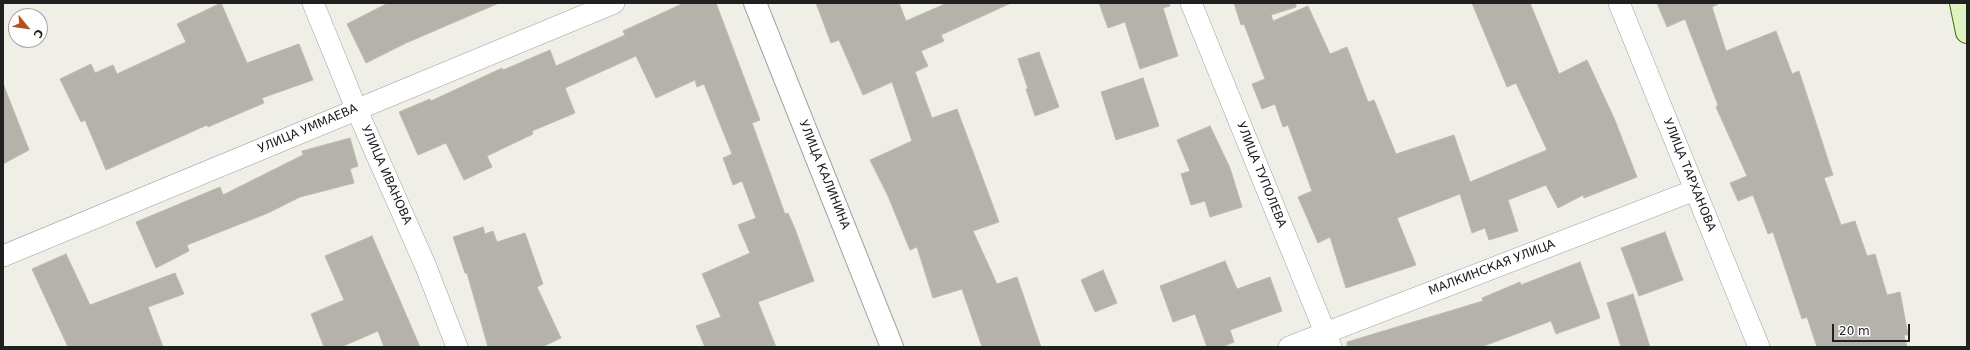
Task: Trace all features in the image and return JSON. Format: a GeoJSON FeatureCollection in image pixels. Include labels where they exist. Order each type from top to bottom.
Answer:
{"type":"FeatureCollection","features":[{"type":"Feature","properties":{"kind":"main road"},"geometry":{"type":"LineString","coordinates":[[1961,3],[1967,32]]}},
{"type":"Feature","properties":{"kind":"street","name":"УЛИЦА ИВАНОВА"},"geometry":{"type":"LineString","coordinates":[[313,3],[356,108],[426,267],[457,347]]}},
{"type":"Feature","properties":{"kind":"street","name":"УЛИЦА УММАЕВА"},"geometry":{"type":"LineString","coordinates":[[3,256],[356,108],[614,3]]}},
{"type":"Feature","properties":{"kind":"street","name":"УЛИЦА КАЛИНИНА"},"geometry":{"type":"LineString","coordinates":[[755,3],[892,347]]}},
{"type":"Feature","properties":{"kind":"street","name":"УЛИЦА ТУПОЛЕВА"},"geometry":{"type":"LineString","coordinates":[[1191,3],[1328,340]]}},
{"type":"Feature","properties":{"kind":"street","name":"УЛИЦА ТАРХАНОВА"},"geometry":{"type":"LineString","coordinates":[[1619,3],[1759,347]]}},
{"type":"Feature","properties":{"kind":"street","name":"МАЛКИНСКАЯ УЛИЦА"},"geometry":{"type":"LineString","coordinates":[[1289,347],[1328,340],[1695,190]]}},
{"type":"Feature","properties":{"kind":"building"},"geometry":{"type":"Polygon","coordinates":[[[221,3],[247,63],[299,44],[313,80],[262,98],[264,103],[208,127],[207,125],[106,170],[85,120],[81,122],[60,79],[91,64],[95,73],[113,65],[117,74],[186,42],[177,24],[221,3]]]}},
{"type":"Feature","properties":{"kind":"building"},"geometry":{"type":"Polygon","coordinates":[[[388,3],[499,3],[406,43],[366,63],[347,24],[388,3]]]}},
{"type":"Feature","properties":{"kind":"building"},"geometry":{"type":"Polygon","coordinates":[[[684,3],[716,3],[760,120],[752,123],[785,214],[788,213],[795,229],[814,281],[758,302],[776,347],[705,347],[696,326],[721,317],[702,274],[750,253],[738,225],[756,218],[742,181],[733,185],[723,158],[732,154],[704,84],[697,87],[695,80],[656,98],[636,56],[565,88],[575,113],[532,131],[533,134],[487,156],[492,167],[464,180],[446,143],[418,155],[399,112],[430,99],[431,101],[502,68],[503,70],[550,50],[556,66],[625,35],[623,31],[684,3]]]}},
{"type":"Feature","properties":{"kind":"building"},"geometry":{"type":"Polygon","coordinates":[[[816,3],[899,3],[906,21],[947,3],[1011,3],[941,35],[944,41],[921,51],[928,66],[915,72],[932,118],[957,109],[999,222],[973,231],[997,284],[1017,277],[1041,347],[982,347],[962,289],[933,298],[917,247],[910,250],[888,196],[870,160],[912,141],[892,82],[863,95],[839,40],[831,43],[816,3]]]}},
{"type":"Feature","properties":{"kind":"building"},"geometry":{"type":"Polygon","coordinates":[[[1099,3],[1169,3],[1170,6],[1163,8],[1178,56],[1140,69],[1125,22],[1108,28],[1099,3]]]}},
{"type":"Feature","properties":{"kind":"building"},"geometry":{"type":"Polygon","coordinates":[[[1234,3],[1296,3],[1296,7],[1271,15],[1273,21],[1308,6],[1330,54],[1347,47],[1368,102],[1374,100],[1396,154],[1454,135],[1470,182],[1547,150],[1516,83],[1507,87],[1472,3],[1530,3],[1559,74],[1587,60],[1614,118],[1637,177],[1584,198],[1583,195],[1558,208],[1546,185],[1508,200],[1518,231],[1489,240],[1485,228],[1472,233],[1460,194],[1397,218],[1416,265],[1346,288],[1330,237],[1318,243],[1298,197],[1312,191],[1288,125],[1283,127],[1275,104],[1262,109],[1252,84],[1265,79],[1244,24],[1241,25],[1234,3]]]}},
{"type":"Feature","properties":{"kind":"building"},"geometry":{"type":"Polygon","coordinates":[[[1657,3],[1720,3],[1712,7],[1726,51],[1776,31],[1792,74],[1799,71],[1833,175],[1824,178],[1841,225],[1855,221],[1867,256],[1875,254],[1887,295],[1900,292],[1908,335],[1904,335],[1907,347],[1817,347],[1807,317],[1802,319],[1773,232],[1768,234],[1753,195],[1738,201],[1730,183],[1747,176],[1716,107],[1718,105],[1685,19],[1667,27],[1657,3]]]}},
{"type":"Feature","properties":{"kind":"building"},"geometry":{"type":"Polygon","coordinates":[[[1039,52],[1059,107],[1035,116],[1018,59],[1039,52]]]}},
{"type":"Feature","properties":{"kind":"building"},"geometry":{"type":"Polygon","coordinates":[[[1143,78],[1159,126],[1116,140],[1101,92],[1143,78]]]}},
{"type":"Feature","properties":{"kind":"building"},"geometry":{"type":"Polygon","coordinates":[[[4,86],[29,150],[3,164],[3,87],[4,86]]]}},
{"type":"Feature","properties":{"kind":"building"},"geometry":{"type":"Polygon","coordinates":[[[1210,126],[1230,168],[1242,207],[1210,217],[1205,201],[1191,205],[1181,174],[1190,171],[1177,140],[1210,126]]]}},
{"type":"Feature","properties":{"kind":"building"},"geometry":{"type":"Polygon","coordinates":[[[350,138],[358,166],[350,169],[354,183],[300,197],[268,213],[187,245],[189,251],[156,268],[136,222],[220,187],[223,195],[303,155],[302,151],[350,138]]]}},
{"type":"Feature","properties":{"kind":"building"},"geometry":{"type":"Polygon","coordinates":[[[483,227],[485,234],[493,231],[497,242],[525,233],[543,284],[537,287],[561,338],[542,347],[488,347],[467,273],[465,273],[453,237],[483,227]]]}},
{"type":"Feature","properties":{"kind":"building"},"geometry":{"type":"Polygon","coordinates":[[[1665,232],[1683,280],[1639,296],[1621,248],[1665,232]]]}},
{"type":"Feature","properties":{"kind":"building"},"geometry":{"type":"Polygon","coordinates":[[[372,236],[420,347],[384,347],[378,331],[341,347],[324,347],[311,314],[344,300],[325,256],[372,236]]]}},
{"type":"Feature","properties":{"kind":"building"},"geometry":{"type":"Polygon","coordinates":[[[66,254],[90,305],[175,273],[184,294],[148,307],[163,347],[68,347],[32,269],[66,254]]]}},
{"type":"Feature","properties":{"kind":"building"},"geometry":{"type":"Polygon","coordinates":[[[1225,261],[1237,289],[1270,277],[1282,311],[1230,330],[1234,342],[1222,347],[1207,347],[1195,314],[1173,322],[1160,286],[1225,261]]]}},
{"type":"Feature","properties":{"kind":"building"},"geometry":{"type":"Polygon","coordinates":[[[1580,262],[1600,318],[1556,334],[1551,321],[1481,347],[1347,347],[1347,342],[1483,301],[1482,298],[1520,282],[1521,285],[1580,262]]]}},
{"type":"Feature","properties":{"kind":"building"},"geometry":{"type":"Polygon","coordinates":[[[1103,270],[1117,303],[1095,312],[1081,280],[1103,270]]]}},
{"type":"Feature","properties":{"kind":"building"},"geometry":{"type":"Polygon","coordinates":[[[1633,294],[1650,347],[1621,347],[1607,303],[1633,294]]]}}]}
